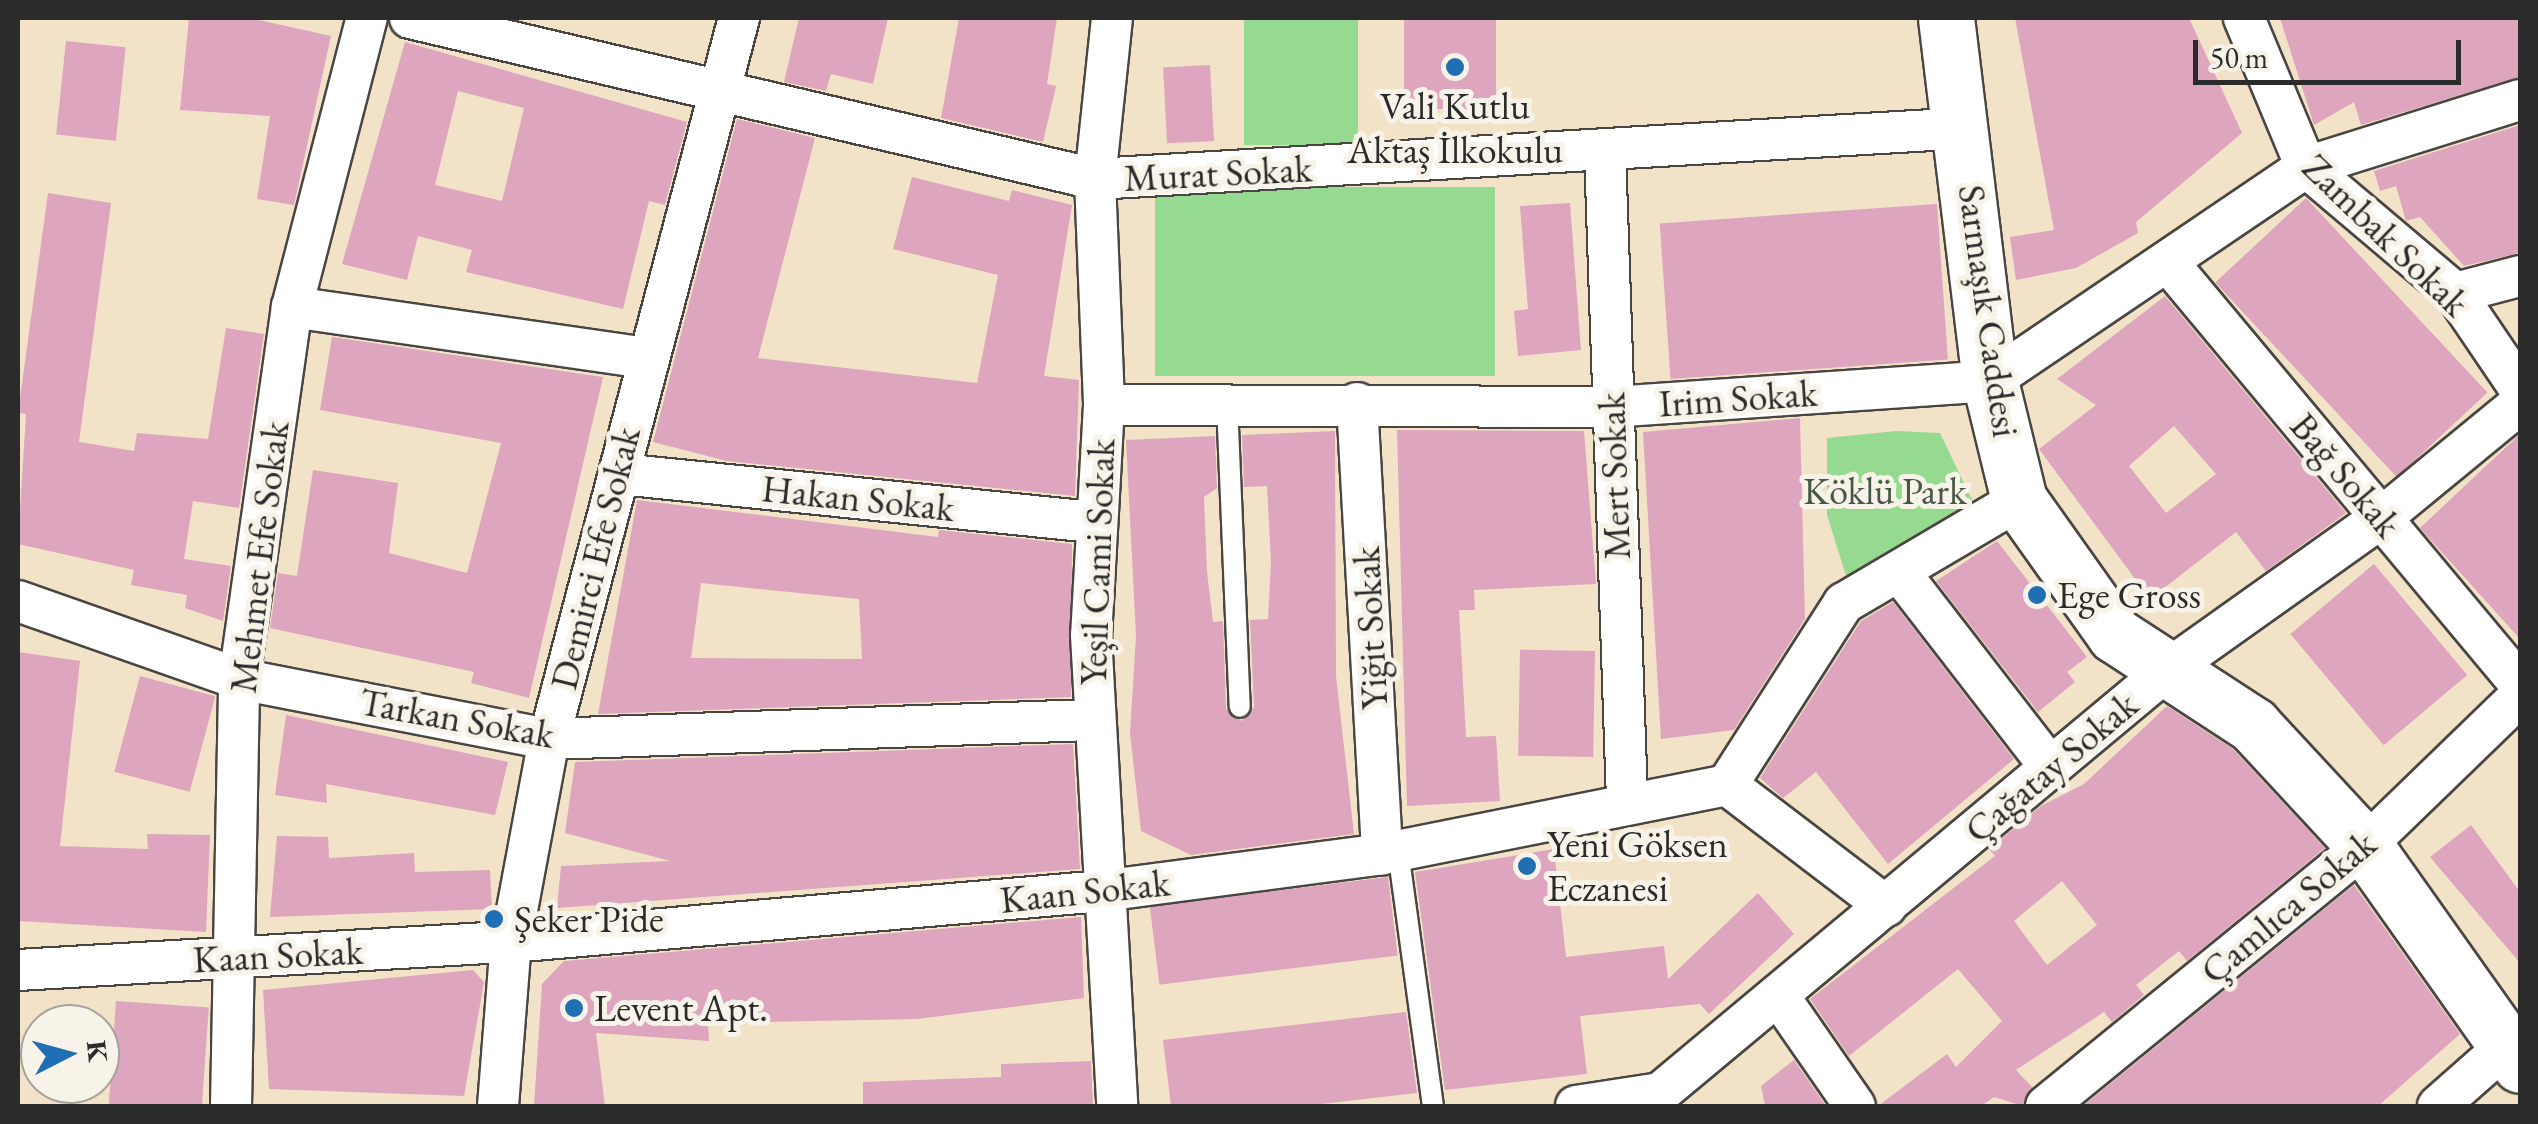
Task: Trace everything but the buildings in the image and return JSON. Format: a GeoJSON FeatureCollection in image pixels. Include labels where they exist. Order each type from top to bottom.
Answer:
{"type":"FeatureCollection","features":[{"type":"Feature","properties":{"kind":"main road","name":"Sarmaşık Caddesi"},"geometry":{"type":"LineString","coordinates":[[1946,18],[1966,128],[1990,381],[2019,500],[2115,635],[2254,725],[2365,846],[2513,1056]]}},
{"type":"Feature","properties":{"kind":"street","name":"Mehmet Efe Sokak"},"geometry":{"type":"LineString","coordinates":[[231,1106],[239,679],[292,308],[367,18]]}},
{"type":"Feature","properties":{"kind":"street","name":"Murat Sokak"},"geometry":{"type":"LineString","coordinates":[[410,18],[1095,180],[1966,128]]}},
{"type":"Feature","properties":{"kind":"street","name":"Demirci Efe Sokak"},"geometry":{"type":"LineString","coordinates":[[498,1106],[512,942],[548,739],[620,474],[644,358],[739,18]]}},
{"type":"Feature","properties":{"kind":"street","name":"Yeşil Cami Sokak"},"geometry":{"type":"LineString","coordinates":[[1112,18],[1095,180],[1104,404],[1096,522],[1092,720],[1117,1106]]}},
{"type":"Feature","properties":{"kind":"street","name":"Zambak Sokak"},"geometry":{"type":"LineString","coordinates":[[2244,18],[2306,168],[2455,293],[2520,389]]}},
{"type":"Feature","properties":{"kind":"street","name":"Irim Sokak"},"geometry":{"type":"LineString","coordinates":[[1104,404],[1611,407],[1990,381],[2171,266],[2306,168],[2520,100]]}},
{"type":"Feature","properties":{"kind":"street","name":"Mert Sokak"},"geometry":{"type":"LineString","coordinates":[[1605,150],[1627,801]]}},
{"type":"Feature","properties":{"kind":"street","name":"Bağ Sokak"},"geometry":{"type":"LineString","coordinates":[[2171,266],[2520,684]]}},
{"type":"Feature","properties":{"kind":"street"},"geometry":{"type":"LineString","coordinates":[[2455,293],[2520,276]]}},
{"type":"Feature","properties":{"kind":"street"},"geometry":{"type":"LineString","coordinates":[[292,308],[644,358]]}},
{"type":"Feature","properties":{"kind":"street","name":"Yiğit Sokak"},"geometry":{"type":"LineString","coordinates":[[1357,404],[1390,852]]}},
{"type":"Feature","properties":{"kind":"street","name":"Çağatay Sokak"},"geometry":{"type":"LineString","coordinates":[[1576,1106],[1660,1093],[2167,670],[2381,518],[2520,404]]}},
{"type":"Feature","properties":{"kind":"street","name":"Hakan Sokak"},"geometry":{"type":"LineString","coordinates":[[620,474],[1096,522]]}},
{"type":"Feature","properties":{"kind":"street"},"geometry":{"type":"LineString","coordinates":[[1886,906],[1727,785],[1844,603],[1901,574],[2019,500]]}},
{"type":"Feature","properties":{"kind":"street"},"geometry":{"type":"LineString","coordinates":[[1901,574],[2051,768]]}},
{"type":"Feature","properties":{"kind":"street","name":"Tarkan Sokak"},"geometry":{"type":"LineString","coordinates":[[18,601],[239,679],[548,739],[1092,720]]}},
{"type":"Feature","properties":{"kind":"street","name":"Çamlıca Sokak"},"geometry":{"type":"LineString","coordinates":[[2046,1106],[2365,846],[2520,696]]}},
{"type":"Feature","properties":{"kind":"street","name":"Kaan Sokak"},"geometry":{"type":"LineString","coordinates":[[18,970],[512,942],[1102,892],[1390,852],[1627,801],[1727,785]]}},
{"type":"Feature","properties":{"kind":"street"},"geometry":{"type":"LineString","coordinates":[[1778,995],[1855,1106]]}},
{"type":"Feature","properties":{"kind":"street"},"geometry":{"type":"LineString","coordinates":[[2438,1106],[2513,1056]]}},
{"type":"Feature","properties":{"kind":"lane"},"geometry":{"type":"LineString","coordinates":[[1227,404],[1240,707]]}},
{"type":"Feature","properties":{"kind":"lane"},"geometry":{"type":"LineString","coordinates":[[1390,852],[1432,1106]]}},
{"type":"Feature","properties":{"kind":"green space"},"geometry":{"type":"Polygon","coordinates":[[[1244,18],[1358,18],[1358,145],[1244,145],[1244,18]]]}},
{"type":"Feature","properties":{"kind":"green space"},"geometry":{"type":"Polygon","coordinates":[[[1155,187],[1495,187],[1495,376],[1155,376],[1155,187]]]}},
{"type":"Feature","properties":{"kind":"green space","name":"Köklü Park"},"geometry":{"type":"Polygon","coordinates":[[[1896,431],[1940,433],[1975,506],[1848,582],[1827,515],[1827,438],[1896,431]]]}},
{"type":"Feature","properties":{"kind":"place","name":"Vali Kutlu Aktaş İlkokulu"},"geometry":{"type":"Point","coordinates":[1455,67]}},
{"type":"Feature","properties":{"kind":"place","name":"Ege Gross"},"geometry":{"type":"Point","coordinates":[2037,595]}},
{"type":"Feature","properties":{"kind":"place","name":"Yeni Göksen Eczanesi"},"geometry":{"type":"Point","coordinates":[1527,866]}},
{"type":"Feature","properties":{"kind":"place","name":"Şeker Pide"},"geometry":{"type":"Point","coordinates":[494,919]}},
{"type":"Feature","properties":{"kind":"place","name":"Levent Apt."},"geometry":{"type":"Point","coordinates":[574,1008]}}]}
